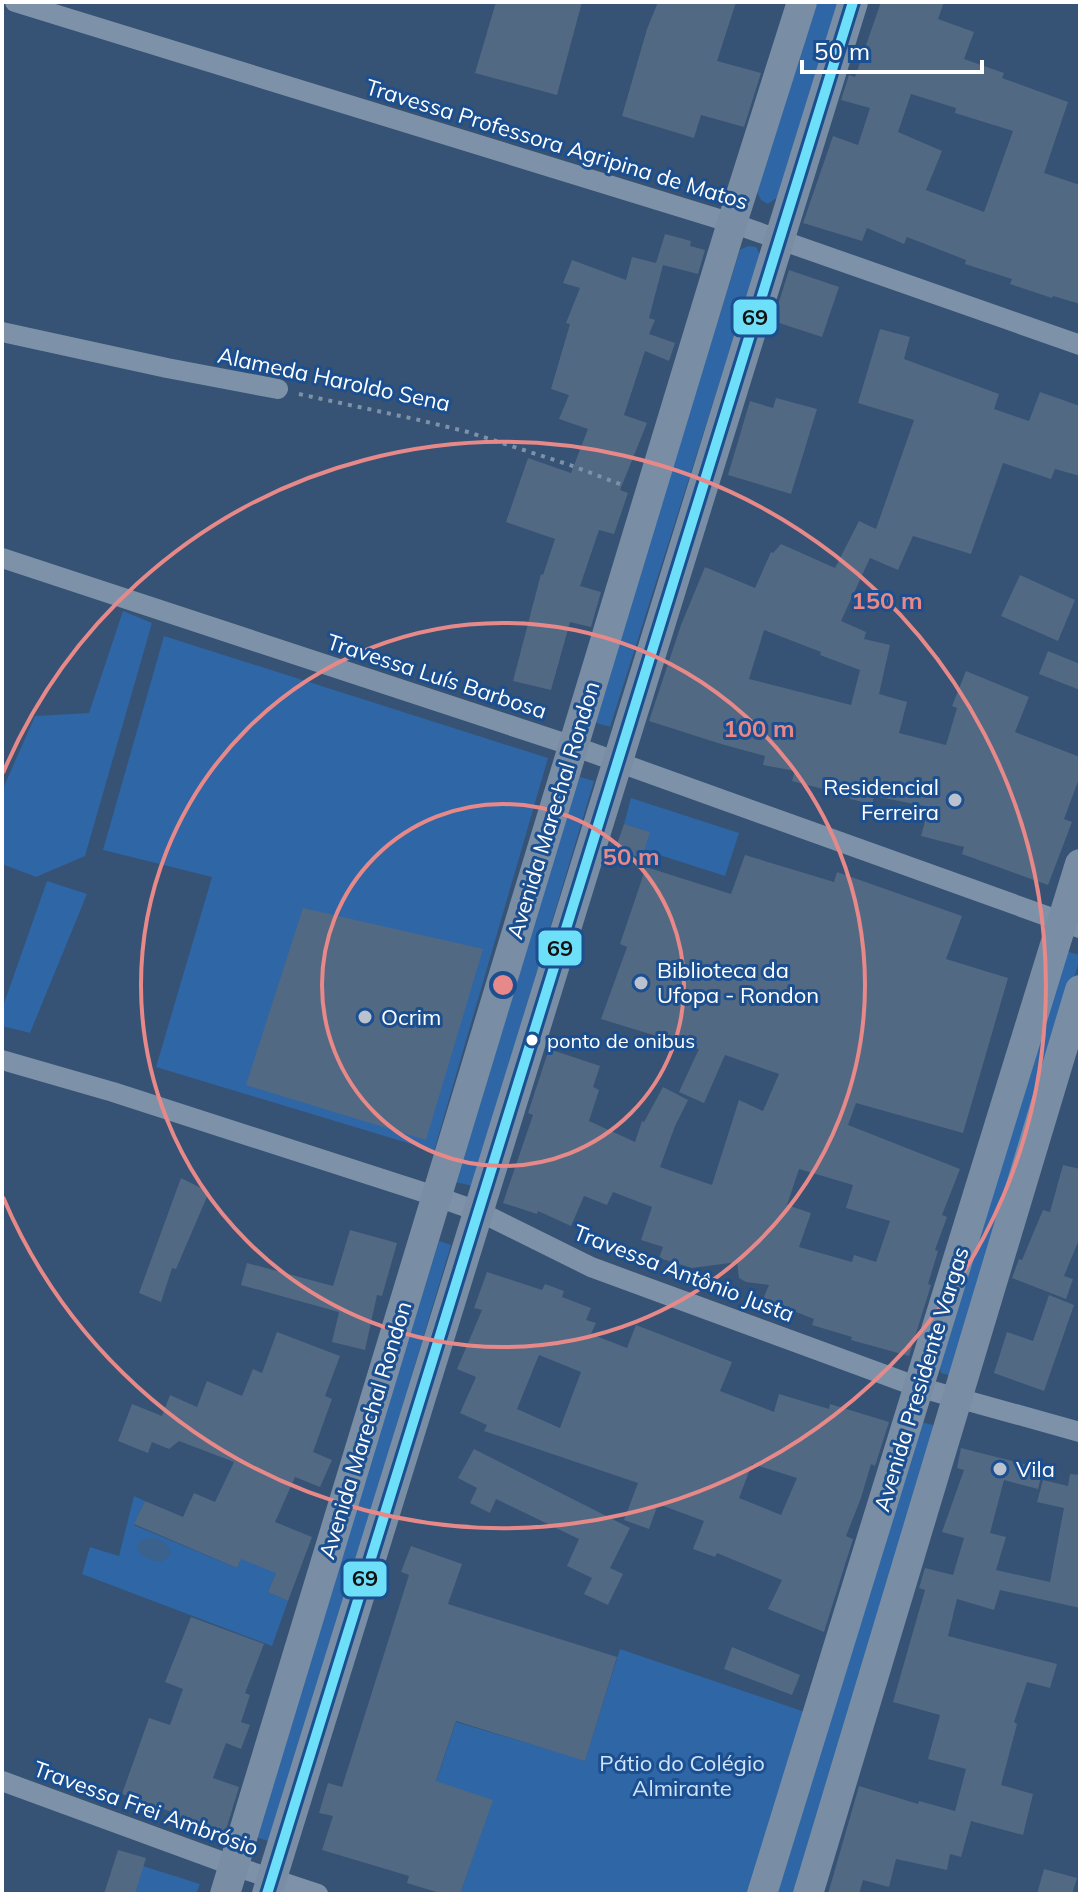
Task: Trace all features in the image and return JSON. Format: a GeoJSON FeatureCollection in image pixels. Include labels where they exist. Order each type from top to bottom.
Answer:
{"type":"FeatureCollection","features":[{"type":"Feature","properties":{"kind":"street","name":"Travessa Professora Agripina de Matos"},"geometry":{"type":"LineString","coordinates":[[15,2],[732,223],[1080,345]]}},
{"type":"Feature","properties":{"kind":"street","name":"Avenida Marechal Rondon"},"geometry":{"type":"LineString","coordinates":[[230,1880],[435,1196],[802,2]]}},
{"type":"Feature","properties":{"kind":"street","name":"Avenida Marechal Rondon"},"geometry":{"type":"LineString","coordinates":[[270,1887],[853,2]]}},
{"type":"Feature","properties":{"kind":"street","name":"Alameda Haroldo Sena"},"geometry":{"type":"LineString","coordinates":[[2,332],[278,389]]}},
{"type":"Feature","properties":{"kind":"street","name":"Travessa Luís Barbosa"},"geometry":{"type":"LineString","coordinates":[[2,558],[617,761],[1071,925]]}},
{"type":"Feature","properties":{"kind":"street","name":"Avenida Presidente Vargas"},"geometry":{"type":"LineString","coordinates":[[762,1894],[918,1387],[1071,925],[1080,864]]}},
{"type":"Feature","properties":{"kind":"street","name":"Avenida Presidente Vargas"},"geometry":{"type":"LineString","coordinates":[[808,1894],[1080,990]]}},
{"type":"Feature","properties":{"kind":"street","name":"Travessa Antônio Justa"},"geometry":{"type":"LineString","coordinates":[[2,1060],[113,1092],[435,1196],[480,1212],[591,1267],[918,1387],[1080,1432]]}},
{"type":"Feature","properties":{"kind":"street","name":"Travessa Frei Ambrósio"},"geometry":{"type":"LineString","coordinates":[[2,1781],[230,1880],[318,1894]]}},
{"type":"Feature","properties":{"kind":"path","name":"Alameda Haroldo Sena"},"geometry":{"type":"LineString","coordinates":[[278,389],[468,432],[570,465],[650,496]]}},
{"type":"Feature","properties":{"kind":"green space"},"geometry":{"type":"Polygon","coordinates":[[[817,2],[838,2],[778,197],[768,204],[761,200],[757,192],[817,2]]]}},
{"type":"Feature","properties":{"kind":"green space"},"geometry":{"type":"Polygon","coordinates":[[[748,246],[756,247],[760,255],[610,727],[593,722],[740,250],[748,246]]]}},
{"type":"Feature","properties":{"kind":"green space"},"geometry":{"type":"Polygon","coordinates":[[[123,611],[152,623],[85,856],[36,877],[2,864],[2,791],[35,716],[89,713],[123,611]]]}},
{"type":"Feature","properties":{"kind":"green space"},"geometry":{"type":"Polygon","coordinates":[[[164,636],[548,758],[434,1151],[156,1067],[212,877],[103,850],[164,636]]]}},
{"type":"Feature","properties":{"kind":"green space"},"geometry":{"type":"Polygon","coordinates":[[[577,776],[594,781],[473,1186],[455,1182],[577,776]]]}},
{"type":"Feature","properties":{"kind":"green space"},"geometry":{"type":"Polygon","coordinates":[[[631,798],[739,833],[725,876],[644,850],[649,832],[624,824],[631,798]]]}},
{"type":"Feature","properties":{"kind":"green space"},"geometry":{"type":"Polygon","coordinates":[[[47,881],[87,894],[30,1033],[2,1026],[2,1009],[47,881]]]}},
{"type":"Feature","properties":{"kind":"green space"},"geometry":{"type":"Polygon","coordinates":[[[1065,951],[1080,955],[1080,958],[959,1365],[952,1376],[941,1373],[939,1363],[1065,951]]]}},
{"type":"Feature","properties":{"kind":"green space"},"geometry":{"type":"Polygon","coordinates":[[[439,1241],[451,1245],[272,1842],[255,1837],[439,1241]]]}},
{"type":"Feature","properties":{"kind":"green space"},"geometry":{"type":"Polygon","coordinates":[[[921,1422],[933,1425],[935,1436],[795,1894],[777,1894],[921,1422]]]}},
{"type":"Feature","properties":{"kind":"green space"},"geometry":{"type":"Polygon","coordinates":[[[134,1496],[145,1501],[134,1525],[237,1568],[247,1544],[276,1573],[268,1592],[288,1601],[272,1646],[82,1574],[90,1547],[119,1556],[134,1496]]]}},
{"type":"Feature","properties":{"kind":"green space","name":"Pátio do Colégio Almirante"},"geometry":{"type":"Polygon","coordinates":[[[620,1649],[805,1712],[748,1894],[460,1894],[492,1800],[436,1782],[456,1722],[585,1760],[620,1649]]]}},
{"type":"Feature","properties":{"kind":"green space"},"geometry":{"type":"Polygon","coordinates":[[[143,1866],[200,1884],[196,1894],[135,1894],[143,1866]]]}},
{"type":"Feature","properties":{"kind":"shaded area"},"geometry":{"type":"Polygon","coordinates":[[[143,1539],[163,1542],[171,1552],[164,1560],[150,1560],[137,1550],[143,1539]]]}},
{"type":"Feature","properties":{"kind":"building"},"geometry":{"type":"Polygon","coordinates":[[[496,2],[582,2],[557,95],[475,73],[496,2]]]}},
{"type":"Feature","properties":{"kind":"building"},"geometry":{"type":"Polygon","coordinates":[[[658,2],[736,2],[717,61],[761,73],[744,127],[701,115],[694,138],[622,116],[658,2]]]}},
{"type":"Feature","properties":{"kind":"building"},"geometry":{"type":"Polygon","coordinates":[[[881,2],[944,2],[938,19],[974,32],[964,59],[1004,73],[1002,78],[1068,102],[1044,173],[1080,185],[1080,304],[1010,284],[1012,279],[965,264],[966,260],[907,237],[904,244],[867,228],[862,241],[803,223],[833,136],[858,145],[870,108],[841,100],[849,75],[855,77],[881,2]],[[911,94],[898,132],[942,151],[926,190],[984,212],[1013,131],[955,113],[956,108],[911,94]]]}},
{"type":"Feature","properties":{"kind":"building"},"geometry":{"type":"Polygon","coordinates":[[[665,234],[691,241],[690,246],[705,250],[698,274],[663,265],[649,318],[655,320],[649,334],[675,343],[669,361],[645,351],[624,415],[647,423],[620,490],[628,493],[614,534],[599,530],[580,586],[601,592],[591,627],[570,622],[551,690],[513,681],[541,574],[555,539],[506,522],[528,458],[571,473],[588,429],[559,419],[569,395],[551,389],[570,324],[566,323],[580,288],[563,283],[572,260],[626,280],[632,257],[656,263],[665,234]]]}},
{"type":"Feature","properties":{"kind":"building"},"geometry":{"type":"Polygon","coordinates":[[[789,270],[839,287],[822,337],[773,321],[789,270]]]}},
{"type":"Feature","properties":{"kind":"building"},"geometry":{"type":"Polygon","coordinates":[[[880,329],[910,337],[904,359],[999,394],[994,409],[1029,421],[1040,392],[1080,406],[1080,476],[1055,469],[1051,479],[1003,463],[971,554],[913,536],[898,570],[870,558],[841,621],[866,632],[864,639],[890,645],[879,694],[907,702],[899,733],[946,745],[957,708],[952,706],[966,671],[1029,697],[1015,732],[1080,757],[1080,776],[1064,819],[1072,822],[1048,885],[962,854],[964,847],[921,836],[929,807],[874,796],[872,804],[850,799],[850,796],[792,781],[795,771],[763,765],[765,756],[649,721],[681,625],[705,567],[755,588],[771,552],[781,544],[835,568],[859,521],[876,529],[914,420],[858,403],[880,329]],[[764,630],[749,679],[851,705],[860,670],[820,655],[821,652],[764,630]]]}},
{"type":"Feature","properties":{"kind":"building"},"geometry":{"type":"Polygon","coordinates":[[[776,398],[817,409],[791,494],[728,475],[750,401],[773,408],[776,398]]]}},
{"type":"Feature","properties":{"kind":"building"},"geometry":{"type":"Polygon","coordinates":[[[1020,575],[1075,600],[1058,641],[1001,616],[1020,575]]]}},
{"type":"Feature","properties":{"kind":"building"},"geometry":{"type":"Polygon","coordinates":[[[1048,651],[1080,664],[1080,690],[1039,674],[1048,651]]]}},
{"type":"Feature","properties":{"kind":"building"},"geometry":{"type":"Polygon","coordinates":[[[624,824],[650,832],[642,858],[615,850],[624,824]]]}},
{"type":"Feature","properties":{"kind":"building"},"geometry":{"type":"Polygon","coordinates":[[[745,855],[834,882],[837,872],[962,916],[946,959],[1008,978],[963,1133],[856,1103],[848,1125],[960,1169],[942,1215],[947,1217],[935,1250],[938,1251],[928,1284],[931,1285],[909,1356],[851,1340],[852,1337],[812,1325],[814,1319],[763,1299],[769,1285],[739,1278],[737,1262],[692,1268],[659,1258],[663,1247],[641,1240],[652,1207],[613,1192],[607,1205],[584,1196],[571,1226],[538,1211],[537,1214],[503,1203],[533,1115],[528,1113],[549,1049],[600,1066],[593,1087],[599,1090],[589,1121],[635,1142],[642,1121],[663,1087],[688,1100],[660,1167],[712,1185],[739,1100],[763,1111],[779,1074],[725,1055],[704,1103],[679,1092],[699,1049],[601,1019],[627,947],[620,944],[646,867],[731,894],[745,855]],[[799,1169],[787,1205],[811,1213],[799,1247],[852,1262],[854,1255],[876,1262],[890,1221],[846,1208],[853,1185],[799,1169]]]}},
{"type":"Feature","properties":{"kind":"building","name":"Ocrim"},"geometry":{"type":"Polygon","coordinates":[[[303,908],[483,949],[426,1140],[246,1085],[303,908]]]}},
{"type":"Feature","properties":{"kind":"building"},"geometry":{"type":"Polygon","coordinates":[[[1063,1165],[1080,1169],[1080,1237],[1064,1276],[1073,1279],[1066,1299],[1012,1278],[1043,1210],[1050,1212],[1063,1165]]]}},
{"type":"Feature","properties":{"kind":"building"},"geometry":{"type":"Polygon","coordinates":[[[181,1178],[209,1192],[176,1269],[172,1268],[161,1302],[139,1293],[181,1178]]]}},
{"type":"Feature","properties":{"kind":"building"},"geometry":{"type":"Polygon","coordinates":[[[350,1230],[397,1243],[382,1296],[377,1295],[365,1350],[332,1342],[339,1312],[241,1285],[247,1263],[333,1286],[350,1230]]]}},
{"type":"Feature","properties":{"kind":"building"},"geometry":{"type":"Polygon","coordinates":[[[487,1272],[542,1290],[545,1284],[564,1291],[562,1297],[591,1308],[586,1320],[596,1323],[591,1334],[627,1348],[636,1325],[732,1362],[720,1391],[774,1412],[779,1394],[829,1409],[830,1404],[889,1422],[875,1466],[871,1464],[846,1536],[853,1539],[824,1632],[768,1609],[782,1580],[717,1553],[715,1557],[693,1549],[704,1521],[658,1504],[649,1529],[624,1520],[638,1483],[484,1431],[487,1425],[460,1413],[476,1377],[457,1369],[482,1310],[474,1308],[487,1272]],[[539,1355],[517,1409],[560,1428],[581,1372],[539,1355]],[[752,1464],[739,1498],[781,1515],[797,1478],[752,1464]]]}},
{"type":"Feature","properties":{"kind":"building"},"geometry":{"type":"Polygon","coordinates":[[[1049,1295],[1074,1305],[1044,1391],[994,1373],[1007,1332],[1033,1341],[1049,1295]]]}},
{"type":"Feature","properties":{"kind":"building"},"geometry":{"type":"Polygon","coordinates":[[[277,1332],[340,1356],[325,1396],[332,1399],[313,1452],[332,1460],[320,1487],[295,1477],[275,1522],[312,1537],[288,1601],[268,1592],[276,1573],[241,1559],[237,1568],[134,1524],[145,1501],[183,1517],[194,1493],[215,1502],[234,1462],[179,1441],[169,1449],[152,1442],[148,1453],[118,1441],[132,1404],[162,1416],[170,1395],[197,1407],[207,1381],[242,1396],[253,1369],[262,1373],[277,1332]]]}},
{"type":"Feature","properties":{"kind":"building"},"geometry":{"type":"Polygon","coordinates":[[[961,1448],[1043,1469],[1038,1489],[1004,1480],[990,1533],[1006,1537],[996,1570],[1050,1582],[1064,1508],[1037,1502],[1043,1480],[1068,1486],[1070,1474],[1080,1475],[1080,1608],[1000,1590],[994,1610],[957,1599],[948,1636],[1057,1664],[1050,1688],[1027,1682],[1014,1722],[1017,1724],[1001,1785],[1033,1794],[1023,1835],[971,1821],[961,1857],[950,1854],[947,1870],[896,1859],[889,1887],[863,1880],[859,1894],[828,1894],[859,1786],[918,1804],[919,1801],[955,1811],[966,1769],[928,1759],[940,1715],[893,1702],[925,1590],[919,1588],[925,1568],[953,1575],[964,1538],[942,1532],[964,1470],[957,1468],[961,1448]]]}},
{"type":"Feature","properties":{"kind":"building"},"geometry":{"type":"Polygon","coordinates":[[[474,1449],[630,1528],[610,1568],[623,1574],[608,1605],[584,1594],[592,1578],[567,1566],[579,1539],[496,1499],[490,1513],[470,1503],[477,1488],[458,1478],[474,1449]]]}},
{"type":"Feature","properties":{"kind":"building"},"geometry":{"type":"Polygon","coordinates":[[[411,1546],[462,1564],[448,1604],[617,1657],[585,1761],[456,1721],[436,1781],[493,1800],[460,1894],[443,1894],[407,1883],[409,1876],[322,1850],[333,1816],[319,1813],[328,1783],[342,1787],[409,1575],[401,1572],[411,1546]]]}},
{"type":"Feature","properties":{"kind":"building"},"geometry":{"type":"Polygon","coordinates":[[[191,1617],[264,1644],[245,1693],[250,1695],[241,1722],[250,1725],[241,1749],[226,1743],[213,1778],[239,1787],[225,1833],[122,1794],[149,1718],[170,1725],[183,1689],[165,1682],[191,1617]]]}},
{"type":"Feature","properties":{"kind":"building"},"geometry":{"type":"Polygon","coordinates":[[[732,1647],[800,1675],[792,1695],[724,1669],[732,1647]]]}},
{"type":"Feature","properties":{"kind":"building"},"geometry":{"type":"Polygon","coordinates":[[[118,1850],[146,1858],[135,1894],[104,1894],[118,1850]]]}},
{"type":"Feature","properties":{"kind":"building"},"geometry":{"type":"Polygon","coordinates":[[[1044,1869],[1077,1878],[1072,1894],[1037,1894],[1044,1869]]]}},
{"type":"Feature","properties":{"kind":"transit line","name":"69"},"geometry":{"type":"LineString","coordinates":[[267,1894],[853,2]]}},
{"type":"Feature","properties":{"kind":"place","name":"Residencial Ferreira"},"geometry":{"type":"Point","coordinates":[955,800]}},
{"type":"Feature","properties":{"kind":"place","name":"Biblioteca da Ufopa - Rondon"},"geometry":{"type":"Point","coordinates":[641,983]}},
{"type":"Feature","properties":{"kind":"place","name":"Ocrim"},"geometry":{"type":"Point","coordinates":[365,1017]}},
{"type":"Feature","properties":{"kind":"place","name":"ponto de onibus"},"geometry":{"type":"Point","coordinates":[532,1040]}},
{"type":"Feature","properties":{"kind":"place","name":"Vila"},"geometry":{"type":"Point","coordinates":[1000,1469]}}]}
